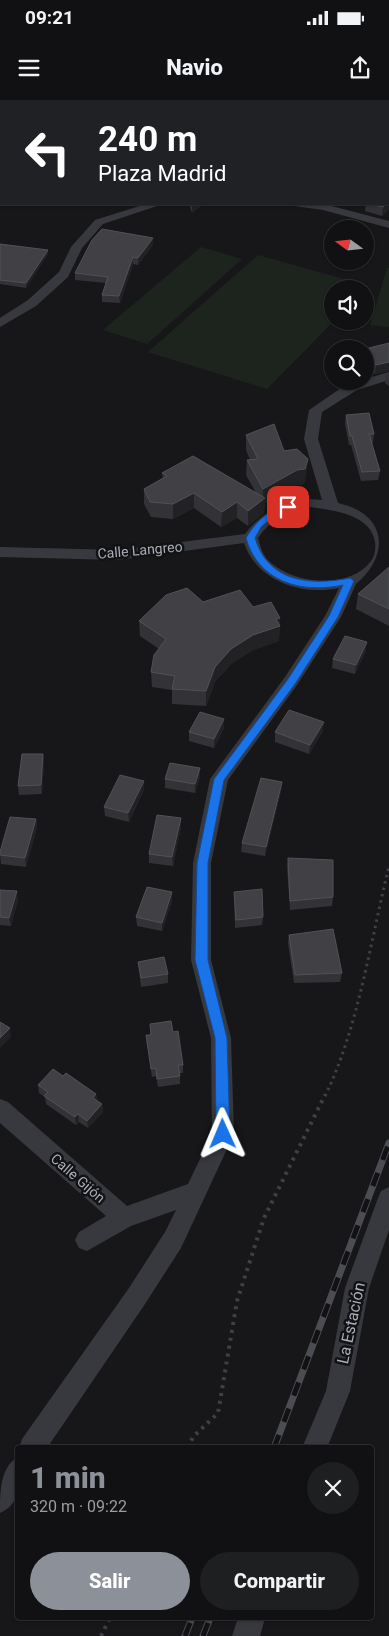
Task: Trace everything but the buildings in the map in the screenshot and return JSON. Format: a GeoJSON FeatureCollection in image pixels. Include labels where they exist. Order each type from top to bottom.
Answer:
{"type":"FeatureCollection","features":[{"type":"Feature","properties":{"kind":"street"},"geometry":{"type":"LineString","coordinates":[[0,323],[32,303],[64,274],[77,247],[99,222],[154,205]]}},
{"type":"Feature","properties":{"kind":"street"},"geometry":{"type":"LineString","coordinates":[[307,205],[324,207],[389,225]]}},
{"type":"Feature","properties":{"kind":"street"},"geometry":{"type":"LineString","coordinates":[[331,505],[311,439],[316,410],[352,387],[389,376]]}},
{"type":"Feature","properties":{"kind":"street"},"geometry":{"type":"LineString","coordinates":[[309,504],[331,505],[351,510],[366,518],[377,529],[382,540],[382,553],[377,564],[366,574],[350,581],[331,585],[310,584],[291,580],[274,573],[262,563],[254,552],[250,538],[258,526],[270,515],[288,507],[309,504]]}},
{"type":"Feature","properties":{"kind":"street","name":"Calle Langreo"},"geometry":{"type":"LineString","coordinates":[[0,552],[117,555],[250,538]]}},
{"type":"Feature","properties":{"kind":"street"},"geometry":{"type":"LineString","coordinates":[[33,1445],[142,1288],[172,1240],[223,1134],[221,1038],[202,960],[202,863],[219,779],[292,681],[333,617],[350,581]]}},
{"type":"Feature","properties":{"kind":"street","name":"Calle Gijón"},"geometry":{"type":"LineString","coordinates":[[0,1109],[124,1218]]}},
{"type":"Feature","properties":{"kind":"street"},"geometry":{"type":"LineString","coordinates":[[87,1240],[124,1218],[195,1192]]}},
{"type":"Feature","properties":{"kind":"street","name":"La Estación"},"geometry":{"type":"LineString","coordinates":[[315,1445],[338,1391],[357,1288],[389,1198]]}},
{"type":"Feature","properties":{"kind":"street"},"geometry":{"type":"LineString","coordinates":[[0,1500],[15,1475]]}},
{"type":"Feature","properties":{"kind":"street"},"geometry":{"type":"LineString","coordinates":[[246,1636],[251,1620]]}},
{"type":"Feature","properties":{"kind":"path"},"geometry":{"type":"LineString","coordinates":[[189,1445],[192,1437],[218,1413],[237,1301],[264,1218],[337,1072],[350,1029],[389,866]]}},
{"type":"Feature","properties":{"kind":"path"},"geometry":{"type":"LineString","coordinates":[[101,1636],[109,1620]]}},
{"type":"Feature","properties":{"kind":"shaded area"},"geometry":{"type":"Polygon","coordinates":[[[201,247],[242,259],[147,344],[103,330],[201,247]]]}},
{"type":"Feature","properties":{"kind":"shaded area"},"geometry":{"type":"Polygon","coordinates":[[[258,255],[348,280],[324,280],[325,330],[267,389],[148,352],[258,255]]]}},
{"type":"Feature","properties":{"kind":"shaded area"},"geometry":{"type":"Polygon","coordinates":[[[387,268],[389,268],[389,327],[374,325],[374,312],[387,268]]]}},
{"type":"Feature","properties":{"kind":"railway"},"geometry":{"type":"LineString","coordinates":[[275,1445],[389,1143]]}},
{"type":"Feature","properties":{"kind":"railway"},"geometry":{"type":"LineString","coordinates":[[185,1636],[191,1620]]}},
{"type":"Feature","properties":{"kind":"railway"},"geometry":{"type":"LineString","coordinates":[[203,1636],[209,1620]]}},
{"type":"Feature","properties":{"kind":"route"},"geometry":{"type":"LineString","coordinates":[[223,1134],[221,1038],[202,960],[202,863],[219,779],[292,681],[333,617],[350,581],[331,585],[310,584],[291,580],[274,573],[262,563],[254,552],[250,538],[258,526],[270,515],[288,507]]}}]}
